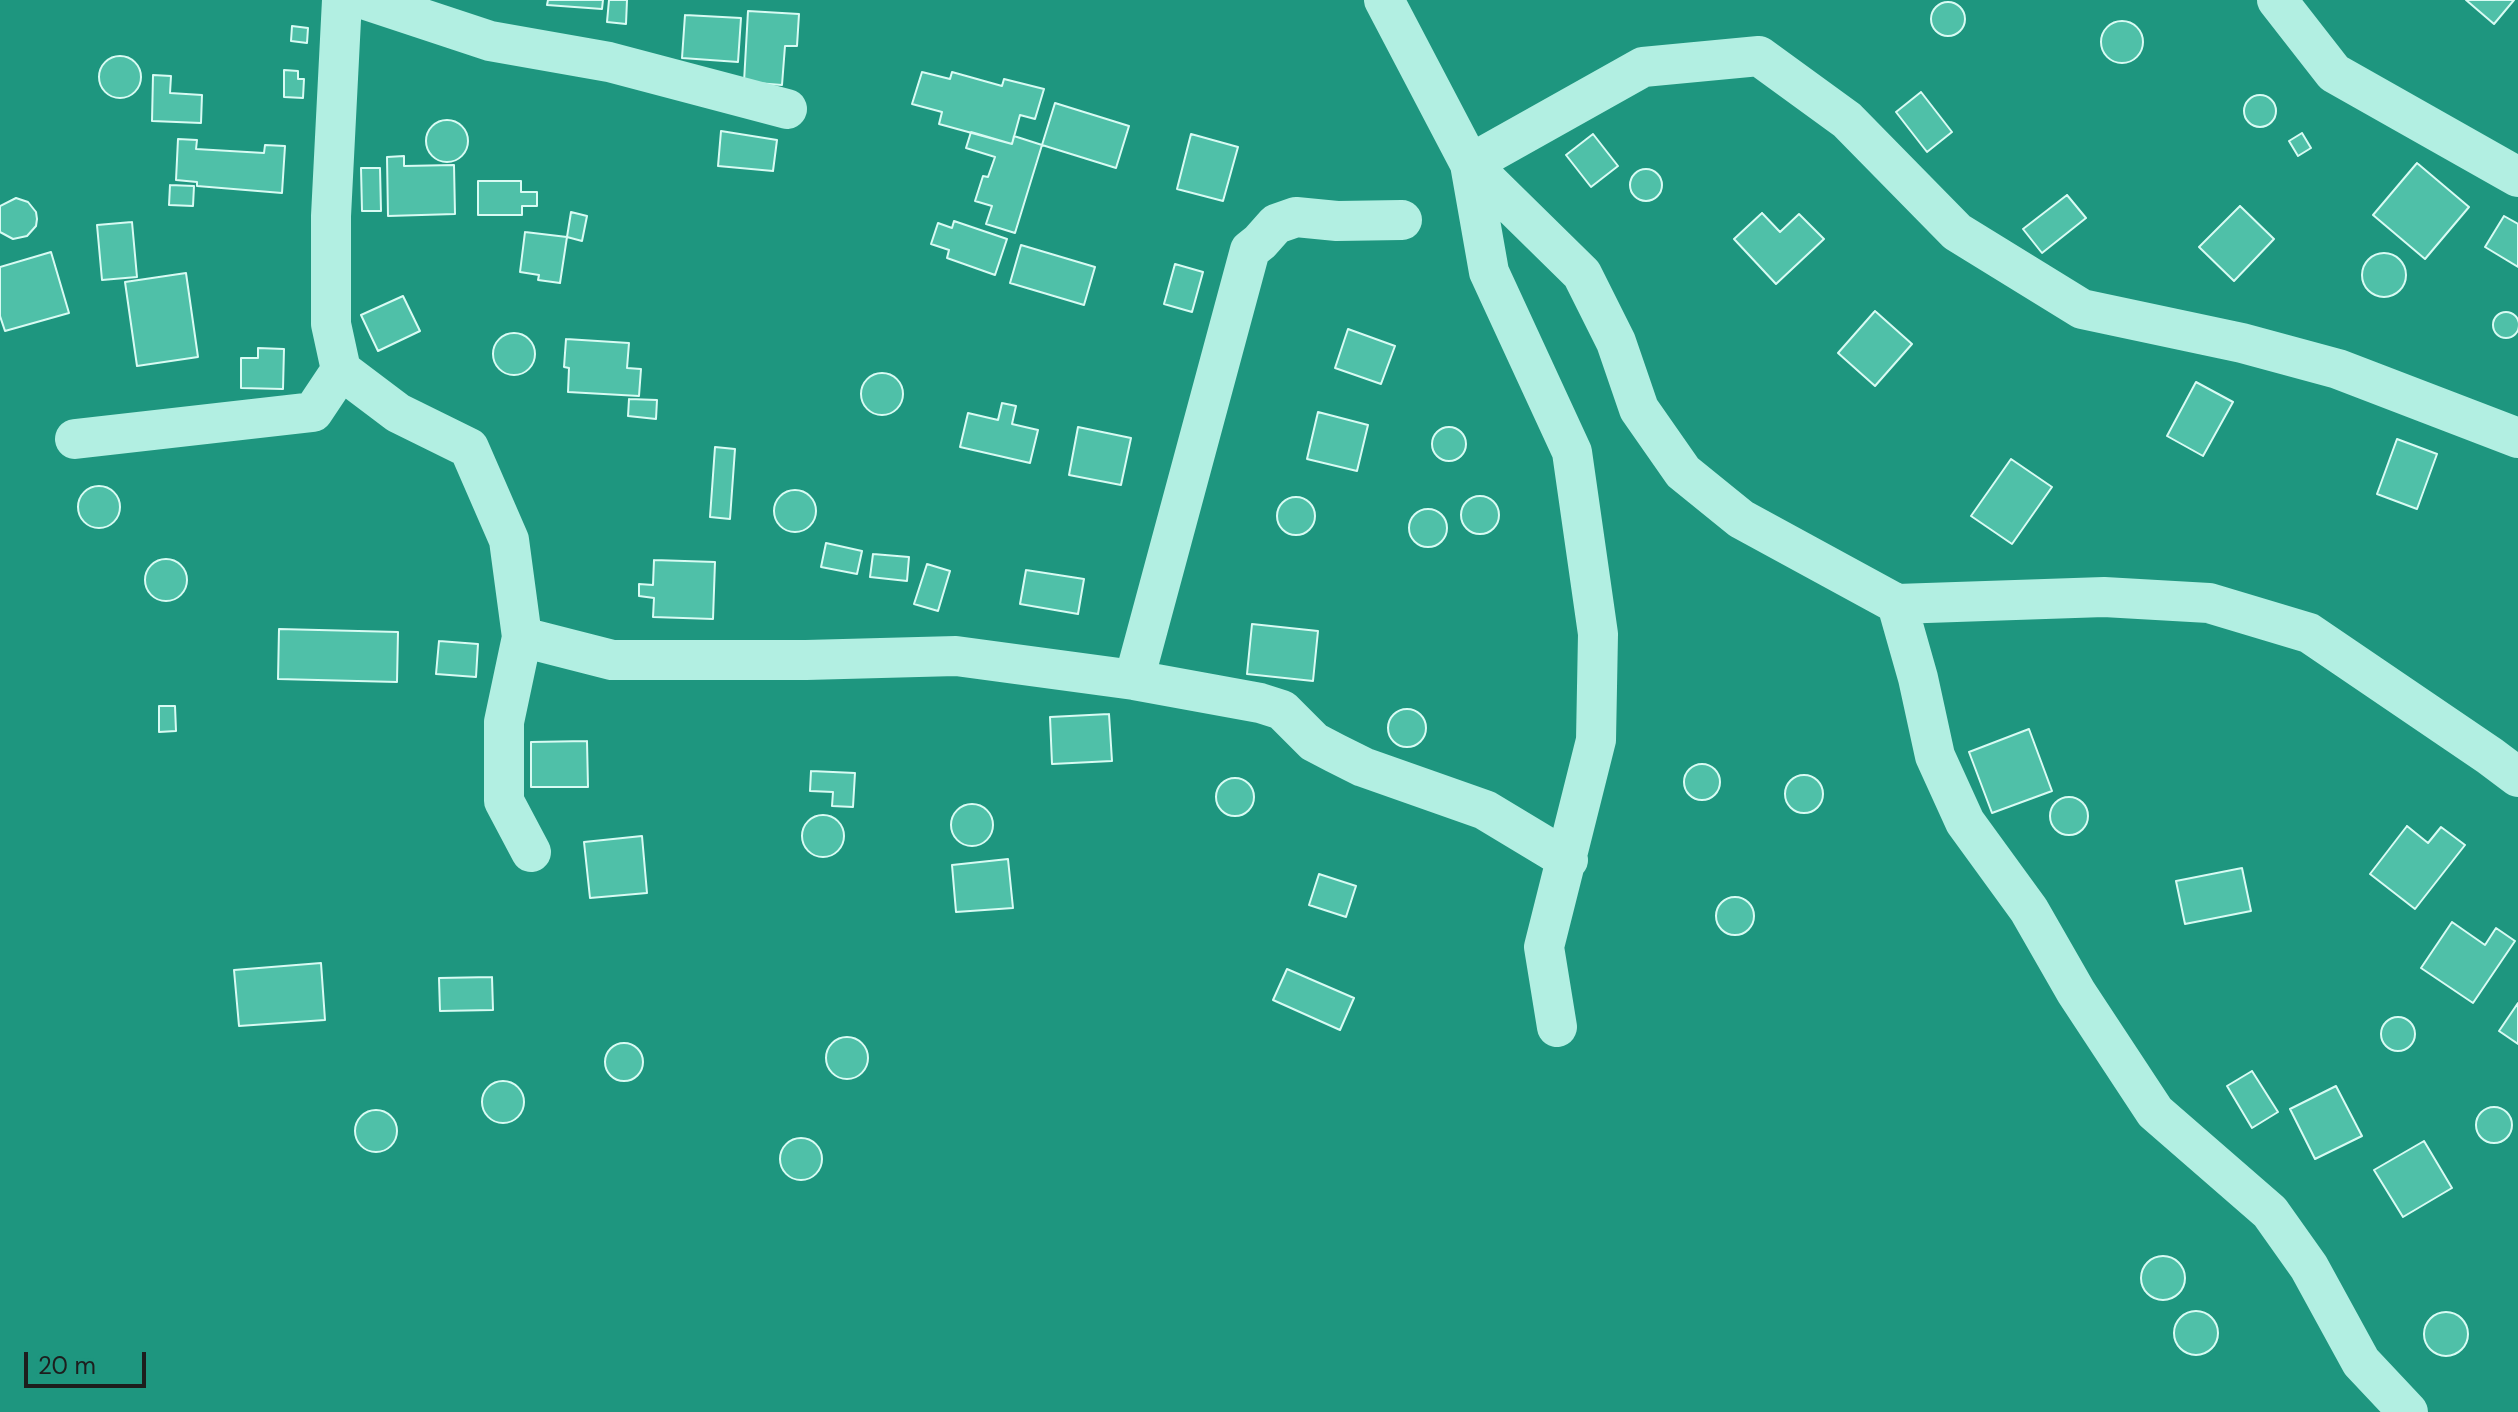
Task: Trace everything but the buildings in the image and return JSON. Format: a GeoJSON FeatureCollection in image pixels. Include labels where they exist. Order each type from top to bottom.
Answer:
{"type":"FeatureCollection","features":[{"type":"Feature","properties":{"kind":"street"},"geometry":{"type":"LineString","coordinates":[[342,0],[331,216],[331,324],[341,370],[398,413],[469,448],[509,540],[522,637],[504,722],[504,801],[531,852]]}},
{"type":"Feature","properties":{"kind":"street"},"geometry":{"type":"LineString","coordinates":[[366,0],[490,41],[609,62],[787,109]]}},
{"type":"Feature","properties":{"kind":"street"},"geometry":{"type":"LineString","coordinates":[[1384,0],[1470,164],[1489,272],[1572,452],[1598,634],[1596,740],[1544,947],[1557,1027]]}},
{"type":"Feature","properties":{"kind":"street"},"geometry":{"type":"LineString","coordinates":[[2277,0],[2334,73],[2518,177]]}},
{"type":"Feature","properties":{"kind":"street"},"geometry":{"type":"LineString","coordinates":[[1470,164],[1643,67],[1759,56],[1847,120],[1957,232],[2082,309],[2242,343],[2338,369],[2518,438]]}},
{"type":"Feature","properties":{"kind":"street"},"geometry":{"type":"LineString","coordinates":[[1470,164],[1582,274],[1616,342],[1639,409],[1683,472],[1741,519],[1897,604],[2104,597],[2209,603],[2309,633],[2518,777]]}},
{"type":"Feature","properties":{"kind":"street"},"geometry":{"type":"LineString","coordinates":[[1134,680],[1250,250],[1276,224],[1296,217],[1337,221],[1402,220]]}},
{"type":"Feature","properties":{"kind":"street"},"geometry":{"type":"LineString","coordinates":[[75,439],[313,412],[341,370]]}},
{"type":"Feature","properties":{"kind":"street"},"geometry":{"type":"LineString","coordinates":[[1897,604],[1918,678],[1935,756],[1965,822],[2029,910],[2076,992],[2155,1112],[2270,1212],[2309,1267],[2361,1362],[2408,1412]]}},
{"type":"Feature","properties":{"kind":"street"},"geometry":{"type":"LineString","coordinates":[[522,637],[612,660],[956,656],[1134,680],[1260,703],[1282,710],[1314,742],[1335,753],[1363,767],[1485,810],[1568,860]]}}]}
